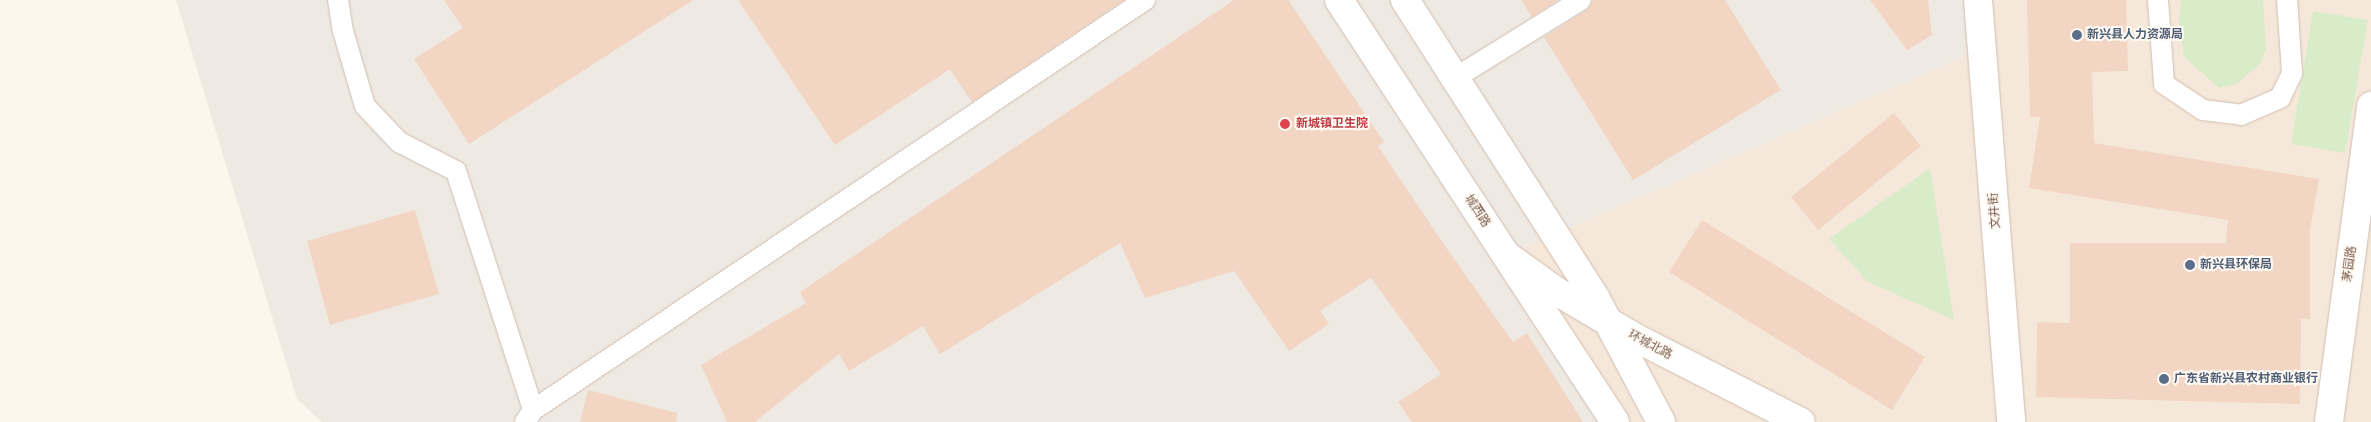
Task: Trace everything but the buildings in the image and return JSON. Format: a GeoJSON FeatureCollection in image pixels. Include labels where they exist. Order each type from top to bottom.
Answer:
{"type":"FeatureCollection","features":[{"type":"Feature","properties":{"kind":"street","name":"城西路"},"geometry":{"type":"LineString","coordinates":[[1339,0],[1615,422]]}},
{"type":"Feature","properties":{"kind":"street"},"geometry":{"type":"LineString","coordinates":[[1405,0],[1596,299],[1662,422]]}},
{"type":"Feature","properties":{"kind":"street","name":"文井街"},"geometry":{"type":"LineString","coordinates":[[1978,0],[2011,422]]}},
{"type":"Feature","properties":{"kind":"street","name":"茅园路"},"geometry":{"type":"LineString","coordinates":[[2329,422],[2371,106]]}},
{"type":"Feature","properties":{"kind":"street","name":"环城北路"},"geometry":{"type":"LineString","coordinates":[[1506,255],[1556,292],[1634,337],[1801,422]]}},
{"type":"Feature","properties":{"kind":"lane"},"geometry":{"type":"LineString","coordinates":[[338,0],[343,31],[365,106],[399,142],[456,172],[529,416],[1145,0]]}},
{"type":"Feature","properties":{"kind":"lane"},"geometry":{"type":"LineString","coordinates":[[1455,78],[1581,0]]}},
{"type":"Feature","properties":{"kind":"lane"},"geometry":{"type":"LineString","coordinates":[[2158,0],[2164,84],[2203,110],[2241,115],[2280,98],[2292,73],[2287,0]]}},
{"type":"Feature","properties":{"kind":"shaded area"},"geometry":{"type":"Polygon","coordinates":[[[176,0],[1978,0],[1982,49],[1506,255],[1615,422],[322,422],[297,399],[176,0]]]}},
{"type":"Feature","properties":{"kind":"shaded area"},"geometry":{"type":"Polygon","coordinates":[[[1978,0],[2371,0],[2371,422],[1615,422],[1506,255],[1982,49],[1978,0]]]}},
{"type":"Feature","properties":{"kind":"green space"},"geometry":{"type":"Polygon","coordinates":[[[2181,0],[2263,0],[2266,50],[2259,65],[2236,84],[2219,88],[2184,57],[2179,21],[2181,0]]]}},
{"type":"Feature","properties":{"kind":"green space"},"geometry":{"type":"Polygon","coordinates":[[[2313,11],[2368,20],[2345,153],[2291,144],[2313,11]]]}},
{"type":"Feature","properties":{"kind":"green space"},"geometry":{"type":"Polygon","coordinates":[[[1930,168],[1954,320],[1868,282],[1829,239],[1930,168]]]}},
{"type":"Feature","properties":{"kind":"place","name":"新兴县人力资源局"},"geometry":{"type":"Point","coordinates":[2077,35]}},
{"type":"Feature","properties":{"kind":"place","name":"新城镇卫生院"},"geometry":{"type":"Point","coordinates":[1285,124]}},
{"type":"Feature","properties":{"kind":"place","name":"新兴县环保局"},"geometry":{"type":"Point","coordinates":[2190,265]}},
{"type":"Feature","properties":{"kind":"place","name":"广东省新兴县农村商业银行"},"geometry":{"type":"Point","coordinates":[2164,379]}}]}
